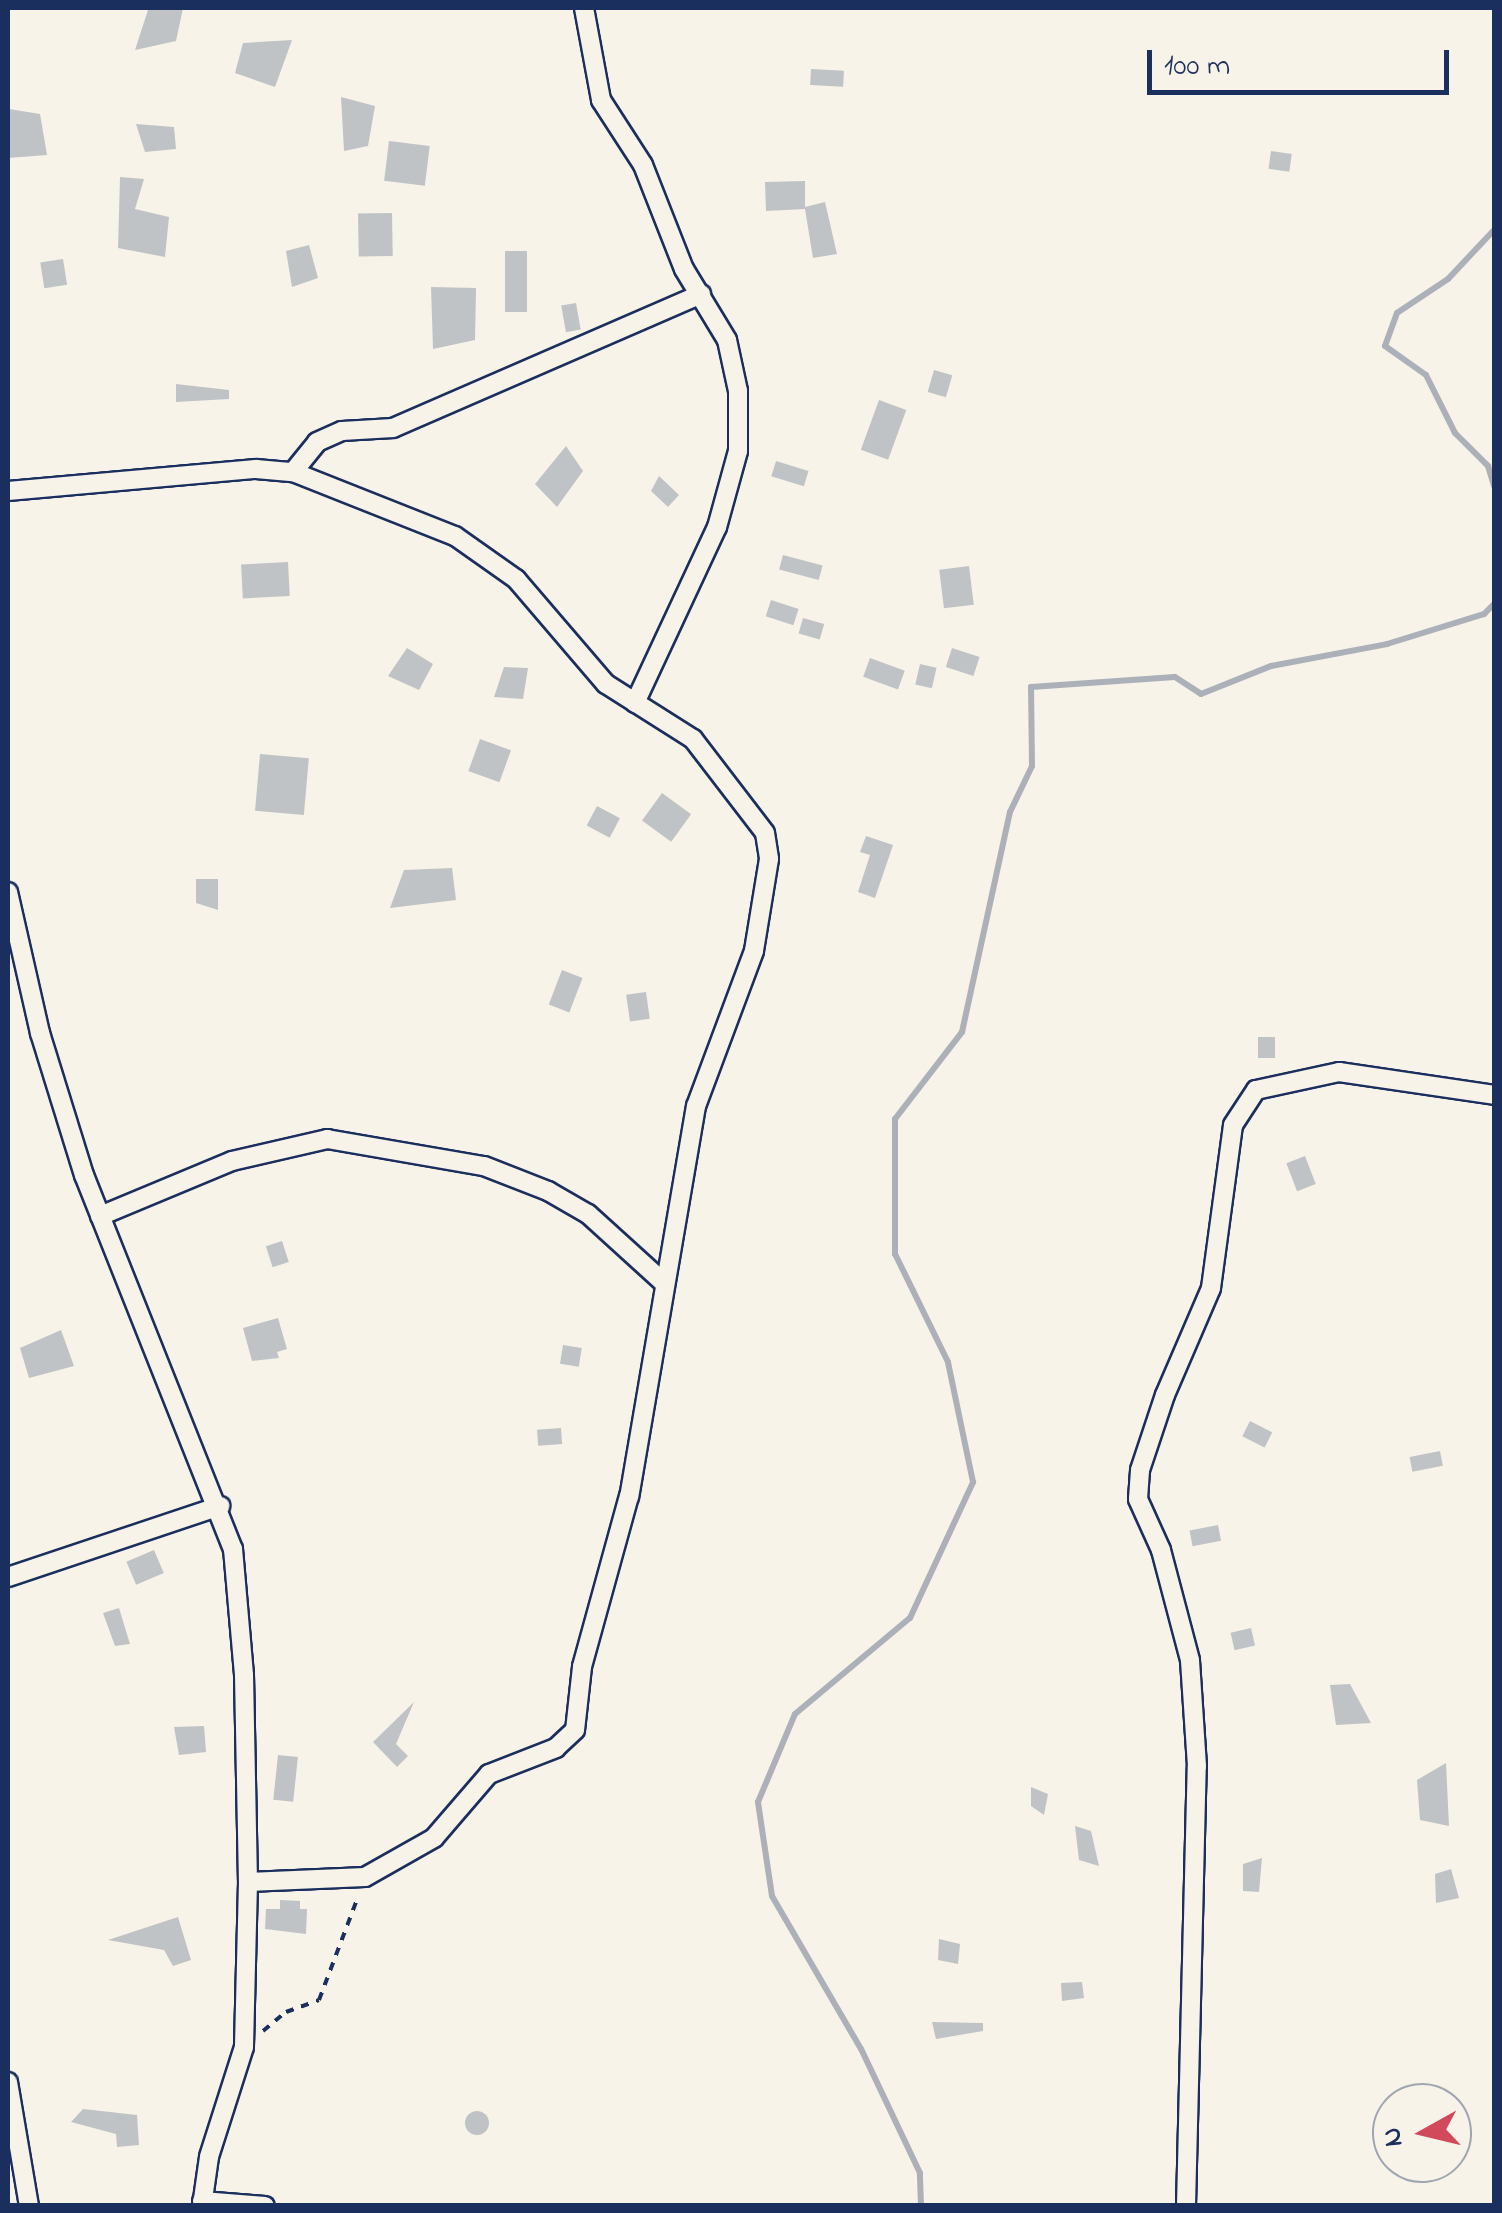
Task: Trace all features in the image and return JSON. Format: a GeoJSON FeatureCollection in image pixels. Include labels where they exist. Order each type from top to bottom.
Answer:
{"type":"FeatureCollection","features":[{"type":"Feature","properties":{"kind":"street"},"geometry":{"type":"LineString","coordinates":[[584,8],[601,100],[643,165],[672,242],[728,340],[738,392],[738,451],[717,527],[635,703]]}},
{"type":"Feature","properties":{"kind":"street"},"geometry":{"type":"LineString","coordinates":[[293,472],[317,442],[342,431],[394,428],[701,294]]}},
{"type":"Feature","properties":{"kind":"street"},"geometry":{"type":"LineString","coordinates":[[8,491],[256,469],[293,472],[486,552],[606,684],[693,739],[764,833],[769,859],[754,951],[696,1106],[629,1496],[582,1667],[575,1730],[556,1748],[489,1774],[434,1838],[365,1877],[248,1882]]}},
{"type":"Feature","properties":{"kind":"street"},"geometry":{"type":"LineString","coordinates":[[8,892],[48,1060],[100,1216],[220,1506],[240,1593],[248,1882],[244,2047],[202,2203],[264,2206]]}},
{"type":"Feature","properties":{"kind":"street"},"geometry":{"type":"LineString","coordinates":[[1186,2206],[1197,1766],[1190,1660],[1161,1550],[1138,1499],[1140,1470],[1165,1395],[1211,1288],[1233,1125],[1256,1090],[1311,1075],[1340,1072],[1494,1095]]}},
{"type":"Feature","properties":{"kind":"street"},"geometry":{"type":"LineString","coordinates":[[100,1216],[232,1161],[327,1139],[484,1166],[548,1190],[588,1214],[664,1283]]}},
{"type":"Feature","properties":{"kind":"street"},"geometry":{"type":"LineString","coordinates":[[8,1577],[220,1506]]}},
{"type":"Feature","properties":{"kind":"street"},"geometry":{"type":"LineString","coordinates":[[8,2082],[29,2206]]}},
{"type":"Feature","properties":{"kind":"path"},"geometry":{"type":"LineString","coordinates":[[244,2047],[286,2012],[318,2000],[365,1877]]}},
{"type":"Feature","properties":{"kind":"building"},"geometry":{"type":"Polygon","coordinates":[[[183,8],[176,41],[135,50],[148,10],[183,8]]]}},
{"type":"Feature","properties":{"kind":"building"},"geometry":{"type":"Polygon","coordinates":[[[292,40],[275,87],[235,73],[243,43],[292,40]]]}},
{"type":"Feature","properties":{"kind":"building"},"geometry":{"type":"Polygon","coordinates":[[[811,69],[844,71],[843,87],[810,85],[811,69]]]}},
{"type":"Feature","properties":{"kind":"building"},"geometry":{"type":"Polygon","coordinates":[[[341,97],[375,106],[368,146],[344,151],[341,97]]]}},
{"type":"Feature","properties":{"kind":"building"},"geometry":{"type":"Polygon","coordinates":[[[9,109],[40,114],[47,155],[8,158],[9,109]]]}},
{"type":"Feature","properties":{"kind":"building"},"geometry":{"type":"Polygon","coordinates":[[[136,124],[174,127],[176,149],[145,152],[136,124]]]}},
{"type":"Feature","properties":{"kind":"building"},"geometry":{"type":"Polygon","coordinates":[[[389,141],[430,146],[425,186],[384,181],[389,141]]]}},
{"type":"Feature","properties":{"kind":"building"},"geometry":{"type":"Polygon","coordinates":[[[1271,151],[1292,154],[1289,172],[1268,169],[1271,151]]]}},
{"type":"Feature","properties":{"kind":"building"},"geometry":{"type":"Polygon","coordinates":[[[120,177],[144,179],[135,209],[169,217],[165,257],[118,248],[120,177]]]}},
{"type":"Feature","properties":{"kind":"building"},"geometry":{"type":"Polygon","coordinates":[[[805,181],[805,207],[825,202],[837,254],[813,258],[805,209],[766,211],[765,182],[805,181]]]}},
{"type":"Feature","properties":{"kind":"building"},"geometry":{"type":"Polygon","coordinates":[[[392,213],[393,256],[359,257],[358,214],[392,213]]]}},
{"type":"Feature","properties":{"kind":"building"},"geometry":{"type":"Polygon","coordinates":[[[309,245],[318,278],[292,287],[286,251],[309,245]]]}},
{"type":"Feature","properties":{"kind":"building"},"geometry":{"type":"Polygon","coordinates":[[[505,251],[527,251],[527,312],[505,312],[505,251]]]}},
{"type":"Feature","properties":{"kind":"building"},"geometry":{"type":"Polygon","coordinates":[[[63,259],[67,285],[44,288],[40,263],[63,259]]]}},
{"type":"Feature","properties":{"kind":"building"},"geometry":{"type":"Polygon","coordinates":[[[431,287],[476,288],[475,340],[433,349],[431,287]]]}},
{"type":"Feature","properties":{"kind":"building"},"geometry":{"type":"Polygon","coordinates":[[[576,303],[581,330],[566,332],[561,306],[576,303]]]}},
{"type":"Feature","properties":{"kind":"building"},"geometry":{"type":"Polygon","coordinates":[[[934,370],[952,375],[946,397],[928,392],[934,370]]]}},
{"type":"Feature","properties":{"kind":"building"},"geometry":{"type":"Polygon","coordinates":[[[176,384],[229,390],[229,399],[176,402],[176,384]]]}},
{"type":"Feature","properties":{"kind":"building"},"geometry":{"type":"Polygon","coordinates":[[[879,400],[906,410],[888,460],[861,450],[879,400]]]}},
{"type":"Feature","properties":{"kind":"building"},"geometry":{"type":"Polygon","coordinates":[[[566,446],[583,471],[557,507],[535,484],[566,446]]]}},
{"type":"Feature","properties":{"kind":"building"},"geometry":{"type":"Polygon","coordinates":[[[776,461],[809,471],[804,486],[771,476],[776,461]]]}},
{"type":"Feature","properties":{"kind":"building"},"geometry":{"type":"Polygon","coordinates":[[[659,476],[679,495],[668,507],[651,491],[659,476]]]}},
{"type":"Feature","properties":{"kind":"building"},"geometry":{"type":"Polygon","coordinates":[[[783,555],[823,566],[819,580],[779,569],[783,555]]]}},
{"type":"Feature","properties":{"kind":"building"},"geometry":{"type":"Polygon","coordinates":[[[288,562],[290,596],[243,598],[241,564],[288,562]]]}},
{"type":"Feature","properties":{"kind":"building"},"geometry":{"type":"Polygon","coordinates":[[[969,566],[974,605],[944,608],[939,570],[969,566]]]}},
{"type":"Feature","properties":{"kind":"building"},"geometry":{"type":"Polygon","coordinates":[[[771,600],[799,609],[793,625],[766,616],[771,600]]]}},
{"type":"Feature","properties":{"kind":"building"},"geometry":{"type":"Polygon","coordinates":[[[803,618],[824,624],[820,639],[799,633],[803,618]]]}},
{"type":"Feature","properties":{"kind":"building"},"geometry":{"type":"Polygon","coordinates":[[[407,648],[433,664],[419,690],[388,676],[407,648]]]}},
{"type":"Feature","properties":{"kind":"building"},"geometry":{"type":"Polygon","coordinates":[[[952,648],[980,657],[973,676],[946,667],[952,648]]]}},
{"type":"Feature","properties":{"kind":"building"},"geometry":{"type":"Polygon","coordinates":[[[870,658],[905,671],[898,689],[863,677],[870,658]]]}},
{"type":"Feature","properties":{"kind":"building"},"geometry":{"type":"Polygon","coordinates":[[[920,664],[937,668],[932,688],[915,684],[920,664]]]}},
{"type":"Feature","properties":{"kind":"building"},"geometry":{"type":"Polygon","coordinates":[[[504,667],[528,668],[523,699],[494,697],[504,667]]]}},
{"type":"Feature","properties":{"kind":"building"},"geometry":{"type":"Polygon","coordinates":[[[480,739],[511,750],[499,782],[468,771],[480,739]]]}},
{"type":"Feature","properties":{"kind":"building"},"geometry":{"type":"Polygon","coordinates":[[[260,754],[309,758],[304,815],[255,811],[260,754]]]}},
{"type":"Feature","properties":{"kind":"building"},"geometry":{"type":"Polygon","coordinates":[[[662,793],[691,814],[671,842],[642,821],[662,793]]]}},
{"type":"Feature","properties":{"kind":"building"},"geometry":{"type":"Polygon","coordinates":[[[597,806],[620,818],[610,838],[587,825],[597,806]]]}},
{"type":"Feature","properties":{"kind":"building"},"geometry":{"type":"Polygon","coordinates":[[[866,836],[893,845],[875,898],[858,892],[870,855],[860,852],[866,836]]]}},
{"type":"Feature","properties":{"kind":"building"},"geometry":{"type":"Polygon","coordinates":[[[452,868],[456,900],[390,908],[404,870],[452,868]]]}},
{"type":"Feature","properties":{"kind":"building"},"geometry":{"type":"Polygon","coordinates":[[[196,879],[218,879],[218,910],[196,903],[196,879]]]}},
{"type":"Feature","properties":{"kind":"building"},"geometry":{"type":"Polygon","coordinates":[[[562,970],[583,978],[569,1012],[549,1005],[562,970]]]}},
{"type":"Feature","properties":{"kind":"building"},"geometry":{"type":"Polygon","coordinates":[[[646,992],[650,1019],[630,1022],[626,995],[646,992]]]}},
{"type":"Feature","properties":{"kind":"building"},"geometry":{"type":"Polygon","coordinates":[[[1258,1037],[1275,1037],[1275,1058],[1258,1058],[1258,1037]]]}},
{"type":"Feature","properties":{"kind":"building"},"geometry":{"type":"Polygon","coordinates":[[[1305,1156],[1316,1184],[1297,1191],[1286,1163],[1305,1156]]]}},
{"type":"Feature","properties":{"kind":"building"},"geometry":{"type":"Polygon","coordinates":[[[282,1241],[289,1262],[273,1267],[266,1246],[282,1241]]]}},
{"type":"Feature","properties":{"kind":"building"},"geometry":{"type":"Polygon","coordinates":[[[278,1318],[287,1349],[277,1352],[279,1358],[252,1361],[243,1328],[278,1318]]]}},
{"type":"Feature","properties":{"kind":"building"},"geometry":{"type":"Polygon","coordinates":[[[61,1330],[74,1366],[29,1378],[20,1348],[61,1330]]]}},
{"type":"Feature","properties":{"kind":"building"},"geometry":{"type":"Polygon","coordinates":[[[563,1345],[582,1348],[579,1367],[560,1364],[563,1345]]]}},
{"type":"Feature","properties":{"kind":"building"},"geometry":{"type":"Polygon","coordinates":[[[1250,1421],[1272,1432],[1265,1447],[1242,1436],[1250,1421]]]}},
{"type":"Feature","properties":{"kind":"building"},"geometry":{"type":"Polygon","coordinates":[[[561,1428],[562,1444],[538,1446],[537,1430],[561,1428]]]}},
{"type":"Feature","properties":{"kind":"building"},"geometry":{"type":"Polygon","coordinates":[[[1440,1451],[1443,1466],[1412,1472],[1410,1457],[1440,1451]]]}},
{"type":"Feature","properties":{"kind":"building"},"geometry":{"type":"Polygon","coordinates":[[[1218,1525],[1221,1541],[1193,1546],[1190,1531],[1218,1525]]]}},
{"type":"Feature","properties":{"kind":"building"},"geometry":{"type":"Polygon","coordinates":[[[154,1550],[164,1573],[136,1585],[126,1562],[154,1550]]]}},
{"type":"Feature","properties":{"kind":"building"},"geometry":{"type":"Polygon","coordinates":[[[119,1608],[130,1644],[115,1646],[103,1613],[119,1608]]]}},
{"type":"Feature","properties":{"kind":"building"},"geometry":{"type":"Polygon","coordinates":[[[1251,1628],[1255,1646],[1235,1650],[1231,1633],[1251,1628]]]}},
{"type":"Feature","properties":{"kind":"building"},"geometry":{"type":"Polygon","coordinates":[[[1350,1684],[1371,1723],[1336,1725],[1330,1685],[1350,1684]]]}},
{"type":"Feature","properties":{"kind":"building"},"geometry":{"type":"Polygon","coordinates":[[[414,1702],[396,1744],[408,1756],[397,1767],[373,1742],[414,1702]]]}},
{"type":"Feature","properties":{"kind":"building"},"geometry":{"type":"Polygon","coordinates":[[[204,1726],[206,1752],[179,1755],[174,1727],[204,1726]]]}},
{"type":"Feature","properties":{"kind":"building"},"geometry":{"type":"Polygon","coordinates":[[[278,1755],[298,1757],[293,1802],[273,1800],[278,1755]]]}},
{"type":"Feature","properties":{"kind":"building"},"geometry":{"type":"Polygon","coordinates":[[[1446,1763],[1449,1826],[1420,1820],[1417,1780],[1446,1763]]]}},
{"type":"Feature","properties":{"kind":"building"},"geometry":{"type":"Polygon","coordinates":[[[1031,1787],[1048,1794],[1044,1815],[1031,1806],[1031,1787]]]}},
{"type":"Feature","properties":{"kind":"building"},"geometry":{"type":"Polygon","coordinates":[[[1075,1826],[1091,1831],[1099,1866],[1079,1860],[1075,1826]]]}},
{"type":"Feature","properties":{"kind":"building"},"geometry":{"type":"Polygon","coordinates":[[[1262,1858],[1259,1892],[1243,1891],[1243,1864],[1262,1858]]]}},
{"type":"Feature","properties":{"kind":"building"},"geometry":{"type":"Polygon","coordinates":[[[1451,1869],[1459,1898],[1436,1903],[1435,1874],[1451,1869]]]}},
{"type":"Feature","properties":{"kind":"building"},"geometry":{"type":"Polygon","coordinates":[[[280,1900],[300,1901],[300,1909],[307,1909],[306,1934],[265,1929],[266,1909],[280,1909],[280,1900]]]}},
{"type":"Feature","properties":{"kind":"building"},"geometry":{"type":"Polygon","coordinates":[[[178,1917],[191,1960],[173,1966],[164,1950],[108,1940],[178,1917]]]}},
{"type":"Feature","properties":{"kind":"building"},"geometry":{"type":"Polygon","coordinates":[[[939,1939],[960,1944],[958,1964],[938,1960],[939,1939]]]}},
{"type":"Feature","properties":{"kind":"building"},"geometry":{"type":"Polygon","coordinates":[[[1082,1982],[1084,1998],[1062,2001],[1061,1983],[1082,1982]]]}},
{"type":"Feature","properties":{"kind":"building"},"geometry":{"type":"Polygon","coordinates":[[[932,2022],[983,2023],[983,2031],[936,2039],[932,2022]]]}},
{"type":"Feature","properties":{"kind":"building"},"geometry":{"type":"Polygon","coordinates":[[[83,2109],[137,2115],[139,2145],[117,2147],[116,2134],[71,2122],[83,2109]]]}},
{"type":"Feature","properties":{"kind":"building"},"geometry":{"type":"Polygon","coordinates":[[[472,2111],[482,2111],[489,2123],[482,2135],[472,2135],[465,2128],[465,2118],[472,2111]]]}},
{"type":"Feature","properties":{"kind":"waterway"},"geometry":{"type":"LineString","coordinates":[[1494,230],[1448,279],[1397,313],[1385,346],[1426,375],[1455,433],[1488,466],[1494,486]]}},
{"type":"Feature","properties":{"kind":"waterway"},"geometry":{"type":"LineString","coordinates":[[921,2206],[920,2173],[861,2049],[772,1896],[758,1802],[795,1714],[910,1618],[973,1482],[948,1362],[895,1254],[895,1119],[962,1032],[1010,812],[1032,766],[1031,687],[1175,677],[1201,694],[1271,666],[1387,644],[1484,614],[1494,604]]}}]}
